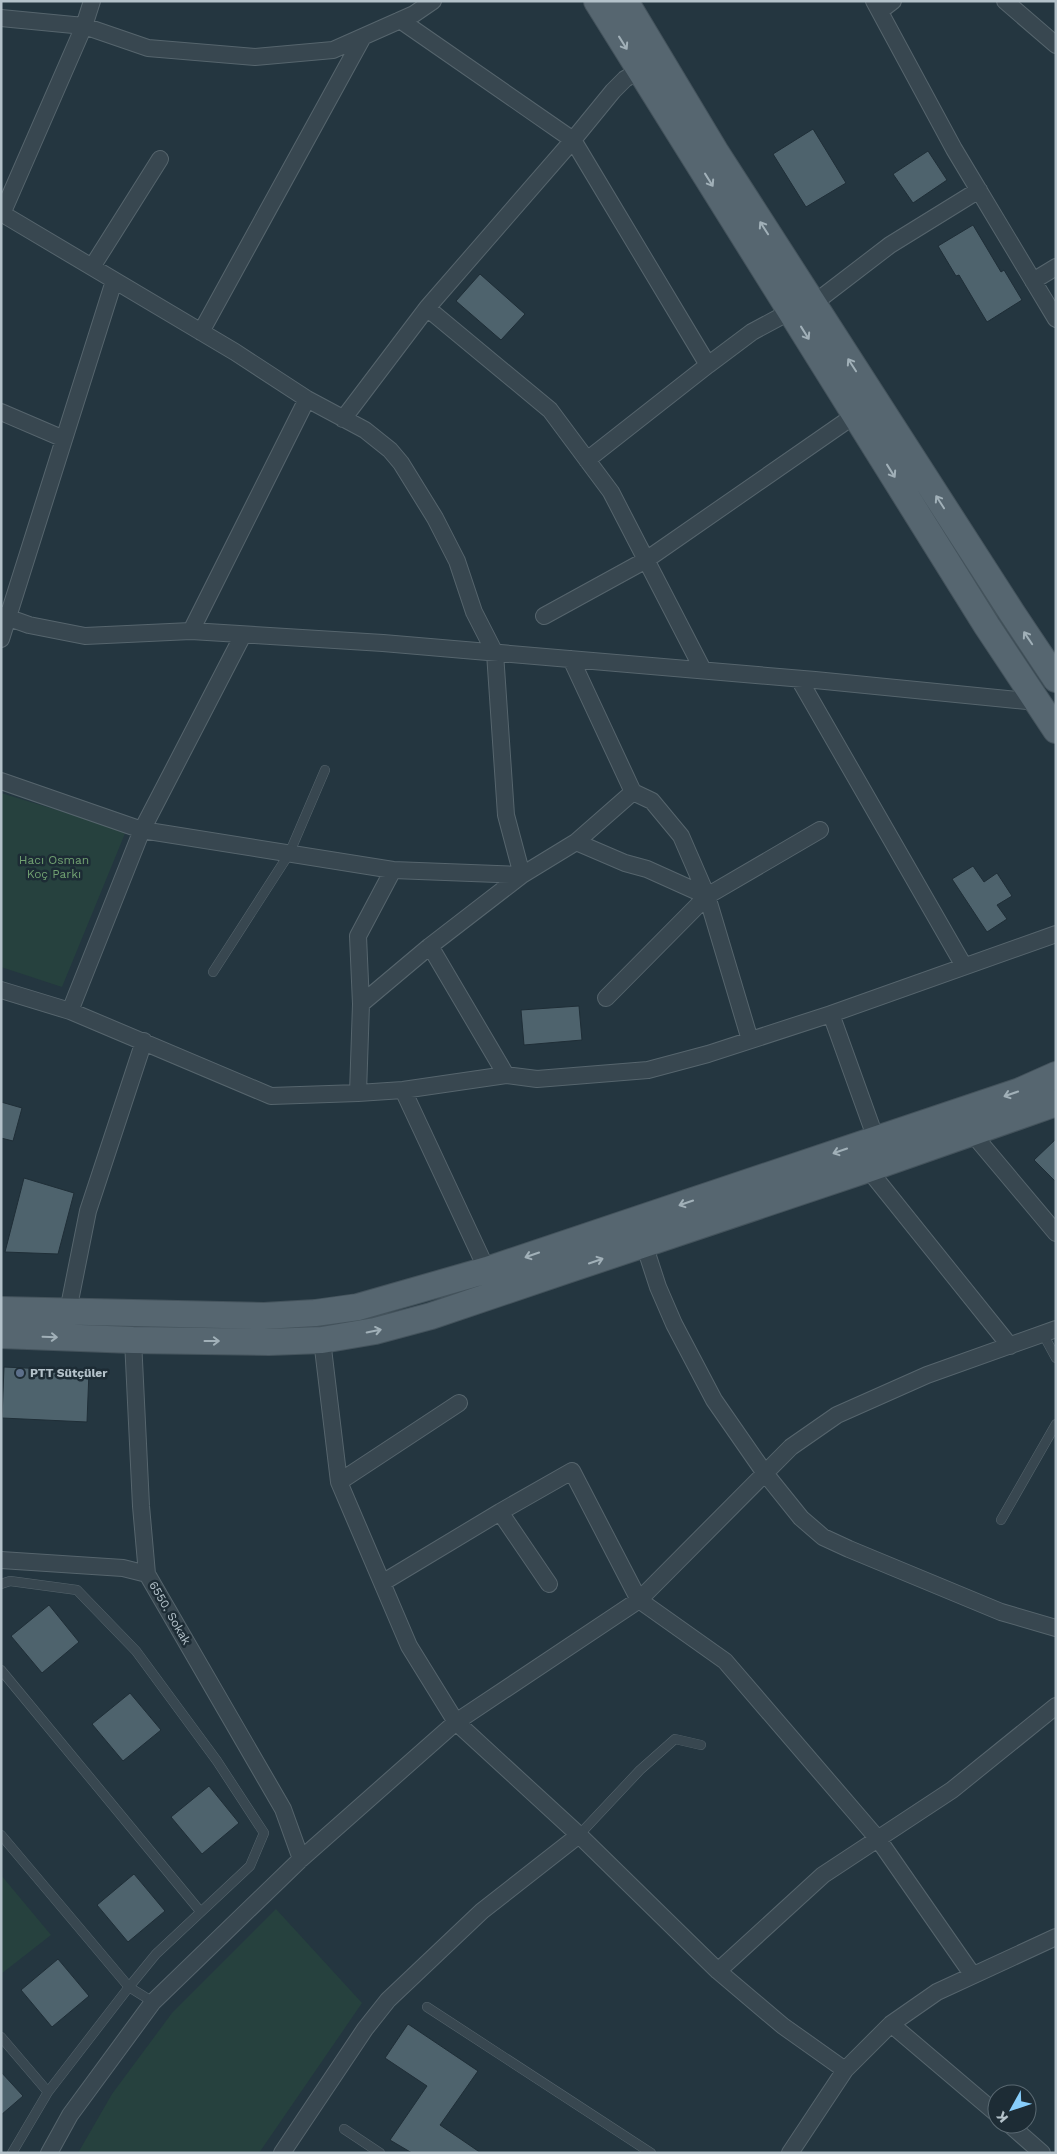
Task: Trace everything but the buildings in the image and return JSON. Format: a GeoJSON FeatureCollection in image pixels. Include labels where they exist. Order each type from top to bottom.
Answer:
{"type":"FeatureCollection","features":[{"type":"Feature","properties":{"kind":"main road"},"geometry":{"type":"LineString","coordinates":[[598,1],[640,70],[1056,679]]}},
{"type":"Feature","properties":{"kind":"main road"},"geometry":{"type":"LineString","coordinates":[[625,1],[715,151],[802,308],[855,415],[987,626],[1056,730]]}},
{"type":"Feature","properties":{"kind":"main road"},"geometry":{"type":"LineString","coordinates":[[1,1310],[264,1316],[315,1314],[358,1307],[487,1270],[1020,1091],[1056,1076]]}},
{"type":"Feature","properties":{"kind":"main road"},"geometry":{"type":"LineString","coordinates":[[1,1335],[133,1340],[269,1342],[322,1340],[375,1331],[431,1316],[868,1169],[1056,1103]]}},
{"type":"Feature","properties":{"kind":"street"},"geometry":{"type":"LineString","coordinates":[[92,1],[84,26],[2,214],[201,332],[307,399],[365,430],[390,450],[401,463],[440,526],[456,561],[474,612],[494,653],[506,816],[522,875]]}},
{"type":"Feature","properties":{"kind":"street"},"geometry":{"type":"LineString","coordinates":[[1,18],[84,26],[148,48],[255,56],[334,50],[414,14],[434,1]]}},
{"type":"Feature","properties":{"kind":"street"},"geometry":{"type":"LineString","coordinates":[[1005,1],[1056,45]]}},
{"type":"Feature","properties":{"kind":"street"},"geometry":{"type":"LineString","coordinates":[[882,4],[954,149],[1056,320]]}},
{"type":"Feature","properties":{"kind":"street"},"geometry":{"type":"LineString","coordinates":[[400,20],[573,140],[708,365]]}},
{"type":"Feature","properties":{"kind":"street"},"geometry":{"type":"LineString","coordinates":[[201,332],[363,37]]}},
{"type":"Feature","properties":{"kind":"street"},"geometry":{"type":"LineString","coordinates":[[343,419],[427,308],[573,140],[613,91],[625,79],[640,70]]}},
{"type":"Feature","properties":{"kind":"street"},"geometry":{"type":"LineString","coordinates":[[92,268],[160,160]]}},
{"type":"Feature","properties":{"kind":"street"},"geometry":{"type":"LineString","coordinates":[[587,460],[752,332],[802,308],[890,245],[979,190]]}},
{"type":"Feature","properties":{"kind":"street"},"geometry":{"type":"LineString","coordinates":[[1033,280],[1056,267]]}},
{"type":"Feature","properties":{"kind":"street"},"geometry":{"type":"LineString","coordinates":[[1,639],[4,616],[64,439],[114,281]]}},
{"type":"Feature","properties":{"kind":"street"},"geometry":{"type":"LineString","coordinates":[[427,308],[550,410],[611,492],[703,670]]}},
{"type":"Feature","properties":{"kind":"street"},"geometry":{"type":"LineString","coordinates":[[191,631],[307,399]]}},
{"type":"Feature","properties":{"kind":"street"},"geometry":{"type":"LineString","coordinates":[[1,412],[64,439]]}},
{"type":"Feature","properties":{"kind":"street"},"geometry":{"type":"LineString","coordinates":[[544,616],[646,560],[855,415]]}},
{"type":"Feature","properties":{"kind":"street"},"geometry":{"type":"LineString","coordinates":[[4,616],[28,625],[85,636],[191,631],[383,643],[703,670],[1037,702]]}},
{"type":"Feature","properties":{"kind":"street"},"geometry":{"type":"LineString","coordinates":[[70,1010],[142,830],[244,635]]}},
{"type":"Feature","properties":{"kind":"street"},"geometry":{"type":"LineString","coordinates":[[570,659],[634,792],[652,801],[681,836],[706,896],[750,1040]]}},
{"type":"Feature","properties":{"kind":"street"},"geometry":{"type":"LineString","coordinates":[[799,679],[964,966]]}},
{"type":"Feature","properties":{"kind":"street"},"geometry":{"type":"LineString","coordinates":[[1,781],[142,830],[394,870],[522,875]]}},
{"type":"Feature","properties":{"kind":"street"},"geometry":{"type":"LineString","coordinates":[[361,1004],[430,946],[522,875],[576,842],[634,792]]}},
{"type":"Feature","properties":{"kind":"street"},"geometry":{"type":"LineString","coordinates":[[606,998],[706,896],[820,830]]}},
{"type":"Feature","properties":{"kind":"street"},"geometry":{"type":"LineString","coordinates":[[576,842],[625,863],[647,869],[706,896]]}},
{"type":"Feature","properties":{"kind":"street"},"geometry":{"type":"LineString","coordinates":[[358,1093],[361,1004],[358,936],[394,870]]}},
{"type":"Feature","properties":{"kind":"street"},"geometry":{"type":"LineString","coordinates":[[1,990],[70,1010],[271,1096],[358,1093],[403,1090],[506,1075],[537,1079],[648,1070],[831,1014],[1056,934]]}},
{"type":"Feature","properties":{"kind":"street"},"geometry":{"type":"LineString","coordinates":[[430,946],[506,1075]]}},
{"type":"Feature","properties":{"kind":"street"},"geometry":{"type":"LineString","coordinates":[[831,1014],[876,1139]]}},
{"type":"Feature","properties":{"kind":"street"},"geometry":{"type":"LineString","coordinates":[[68,1311],[88,1211],[144,1041]]}},
{"type":"Feature","properties":{"kind":"street"},"geometry":{"type":"LineString","coordinates":[[403,1090],[487,1270]]}},
{"type":"Feature","properties":{"kind":"street"},"geometry":{"type":"LineString","coordinates":[[972,1133],[1056,1233]]}},
{"type":"Feature","properties":{"kind":"street"},"geometry":{"type":"LineString","coordinates":[[868,1169],[1010,1346]]}},
{"type":"Feature","properties":{"kind":"street"},"geometry":{"type":"LineString","coordinates":[[644,1244],[658,1287],[674,1324],[709,1392],[764,1472],[801,1518],[823,1537],[1001,1612],[1056,1628]]}},
{"type":"Feature","properties":{"kind":"street"},"geometry":{"type":"LineString","coordinates":[[49,2153],[70,2115],[153,2002],[301,1858],[456,1722],[639,1600],[764,1472],[791,1447],[837,1415],[927,1375],[1049,1331]]}},
{"type":"Feature","properties":{"kind":"street","name":"6550. Sokak"},"geometry":{"type":"LineString","coordinates":[[133,1340],[141,1506],[147,1574],[283,1809],[301,1858]]}},
{"type":"Feature","properties":{"kind":"street"},"geometry":{"type":"LineString","coordinates":[[322,1340],[339,1482],[409,1646],[456,1722],[579,1835],[718,1971],[783,2026],[846,2070]]}},
{"type":"Feature","properties":{"kind":"street"},"geometry":{"type":"LineString","coordinates":[[339,1482],[459,1403]]}},
{"type":"Feature","properties":{"kind":"street"},"geometry":{"type":"LineString","coordinates":[[382,1583],[572,1471],[639,1600],[725,1661],[878,1839],[972,1974]]}},
{"type":"Feature","properties":{"kind":"street"},"geometry":{"type":"LineString","coordinates":[[500,1512],[548,1584]]}},
{"type":"Feature","properties":{"kind":"street"},"geometry":{"type":"LineString","coordinates":[[1,1560],[123,1568],[147,1574]]}},
{"type":"Feature","properties":{"kind":"street"},"geometry":{"type":"LineString","coordinates":[[718,1971],[822,1875],[952,1790],[1056,1706]]}},
{"type":"Feature","properties":{"kind":"street"},"geometry":{"type":"LineString","coordinates":[[282,2153],[365,2030],[388,2000],[482,1911],[579,1835]]}},
{"type":"Feature","properties":{"kind":"street"},"geometry":{"type":"LineString","coordinates":[[790,2153],[846,2070],[891,2024],[937,1992],[972,1974],[1056,1937]]}},
{"type":"Feature","properties":{"kind":"street"},"geometry":{"type":"LineString","coordinates":[[891,2024],[987,2106]]}},
{"type":"Feature","properties":{"kind":"street"},"geometry":{"type":"LineString","coordinates":[[1020,2134],[1042,2153]]}},
{"type":"Feature","properties":{"kind":"lane"},"geometry":{"type":"LineString","coordinates":[[213,972],[289,854],[325,770]]}},
{"type":"Feature","properties":{"kind":"lane"},"geometry":{"type":"LineString","coordinates":[[1049,1331],[1056,1358]]}},
{"type":"Feature","properties":{"kind":"lane"},"geometry":{"type":"LineString","coordinates":[[1001,1520],[1056,1424]]}},
{"type":"Feature","properties":{"kind":"lane"},"geometry":{"type":"LineString","coordinates":[[1,1584],[10,1581],[77,1590],[136,1651],[217,1761],[264,1833],[250,1866],[156,1954],[129,1987],[48,2092],[12,2153]]}},
{"type":"Feature","properties":{"kind":"lane"},"geometry":{"type":"LineString","coordinates":[[1,1670],[200,1911]]}},
{"type":"Feature","properties":{"kind":"lane"},"geometry":{"type":"LineString","coordinates":[[579,1835],[640,1770],[674,1739],[702,1745]]}},
{"type":"Feature","properties":{"kind":"lane"},"geometry":{"type":"LineString","coordinates":[[1,1835],[129,1987],[153,2002]]}},
{"type":"Feature","properties":{"kind":"lane"},"geometry":{"type":"LineString","coordinates":[[427,2007],[651,2153]]}},
{"type":"Feature","properties":{"kind":"lane"},"geometry":{"type":"LineString","coordinates":[[1,2037],[48,2092]]}},
{"type":"Feature","properties":{"kind":"lane"},"geometry":{"type":"LineString","coordinates":[[344,2129],[380,2153]]}},
{"type":"Feature","properties":{"kind":"green space","name":"Hacı Osman Koç Parkı"},"geometry":{"type":"Polygon","coordinates":[[[1,793],[126,831],[62,987],[1,967],[1,793]]]}},
{"type":"Feature","properties":{"kind":"green space"},"geometry":{"type":"Polygon","coordinates":[[[1,1875],[51,1935],[1,1974],[1,1875]]]}},
{"type":"Feature","properties":{"kind":"green space"},"geometry":{"type":"Polygon","coordinates":[[[276,1909],[362,2003],[259,2153],[78,2153],[112,2094],[172,2013],[276,1909]]]}},
{"type":"Feature","properties":{"kind":"place","name":"PTT Sütçüler"},"geometry":{"type":"Point","coordinates":[20,1373]}}]}
